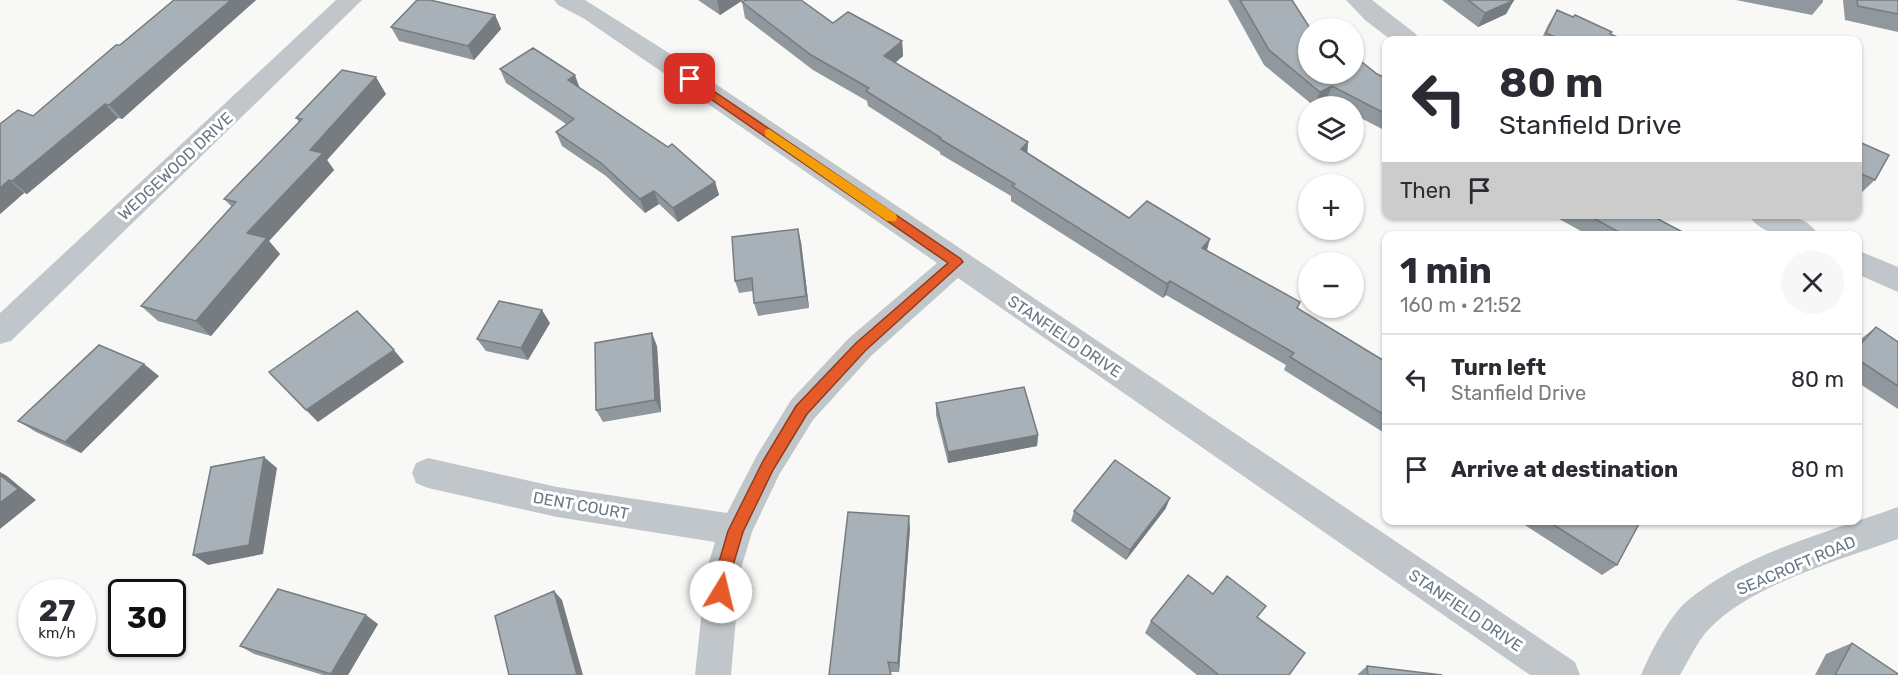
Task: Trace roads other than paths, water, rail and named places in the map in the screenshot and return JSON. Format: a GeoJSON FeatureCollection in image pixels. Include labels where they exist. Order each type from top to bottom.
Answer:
{"type":"FeatureCollection","features":[{"type":"Feature","properties":{"kind":"street","name":"WEDGEWOOD DRIVE"},"geometry":{"type":"LineString","coordinates":[[0,332],[350,0]]}},
{"type":"Feature","properties":{"kind":"street","name":"STANFIELD DRIVE"},"geometry":{"type":"LineString","coordinates":[[566,0],[591,13],[671,66],[1562,675]]}},
{"type":"Feature","properties":{"kind":"street"},"geometry":{"type":"LineString","coordinates":[[1358,0],[1373,15],[1402,36]]}},
{"type":"Feature","properties":{"kind":"street"},"geometry":{"type":"LineString","coordinates":[[1772,219],[1795,231]]}},
{"type":"Feature","properties":{"kind":"street"},"geometry":{"type":"LineString","coordinates":[[713,675],[723,572],[736,531],[768,465],[801,410],[860,347],[957,262]]}},
{"type":"Feature","properties":{"kind":"street"},"geometry":{"type":"LineString","coordinates":[[1862,263],[1898,280]]}},
{"type":"Feature","properties":{"kind":"street","name":"DENT COURT"},"geometry":{"type":"LineString","coordinates":[[428,473],[557,502],[736,531]]}},
{"type":"Feature","properties":{"kind":"street","name":"SEACROFT ROAD"},"geometry":{"type":"LineString","coordinates":[[1659,675],[1698,615],[1740,587],[1795,561],[1898,523]]}}]}
